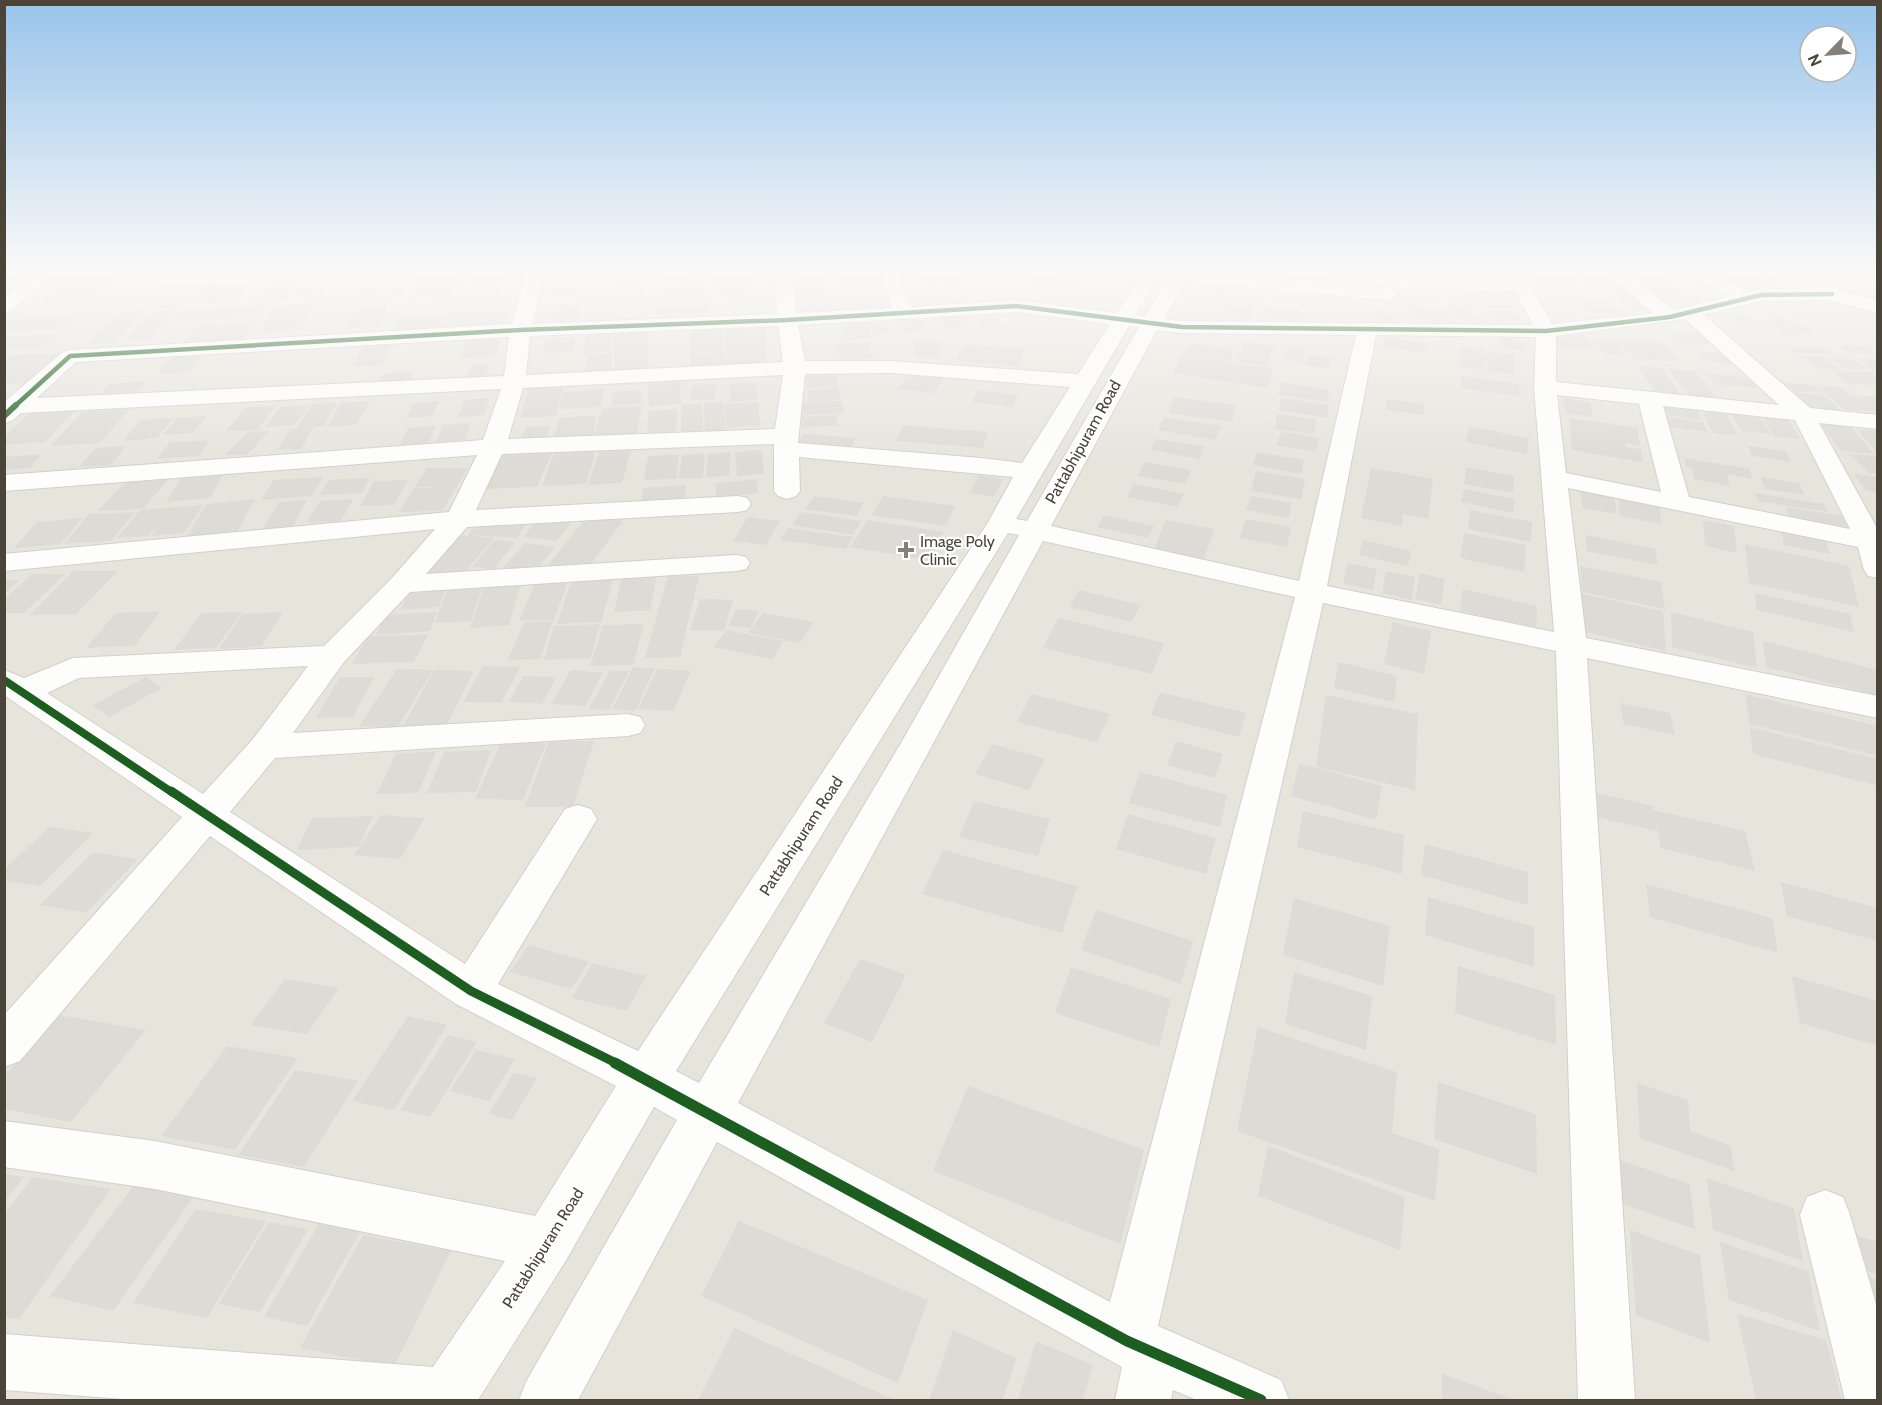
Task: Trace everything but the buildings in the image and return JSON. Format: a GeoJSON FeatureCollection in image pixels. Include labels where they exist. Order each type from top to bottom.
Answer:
{"type":"FeatureCollection","features":[{"type":"Feature","properties":{"kind":"street"},"geometry":{"type":"LineString","coordinates":[[8,411],[70,356],[424,336]]}},
{"type":"Feature","properties":{"kind":"street"},"geometry":{"type":"LineString","coordinates":[[4,1047],[266,747],[333,655],[402,584],[459,519],[493,447],[514,383],[519,336]]}},
{"type":"Feature","properties":{"kind":"street"},"geometry":{"type":"LineString","coordinates":[[786,491],[787,442],[795,368],[790,336]]}},
{"type":"Feature","properties":{"kind":"street","name":"Pattabhipuram Road"},"geometry":{"type":"LineString","coordinates":[[547,1401],[609,1284],[881,810],[1017,527],[1029,472],[1084,381],[1123,336]]}},
{"type":"Feature","properties":{"kind":"street","name":"Pattabhipuram Road"},"geometry":{"type":"LineString","coordinates":[[446,1399],[547,1244],[645,1078],[1017,527],[1128,336]]}},
{"type":"Feature","properties":{"kind":"street"},"geometry":{"type":"LineString","coordinates":[[1141,1365],[1366,336]]}},
{"type":"Feature","properties":{"kind":"street"},"geometry":{"type":"LineString","coordinates":[[1546,336],[1545,387],[1571,645],[1607,1401]]}},
{"type":"Feature","properties":{"kind":"street"},"geometry":{"type":"LineString","coordinates":[[1705,336],[1803,414],[1870,541],[1878,570]]}},
{"type":"Feature","properties":{"kind":"street"},"geometry":{"type":"LineString","coordinates":[[8,411],[795,368],[891,367],[1084,381]]}},
{"type":"Feature","properties":{"kind":"street"},"geometry":{"type":"LineString","coordinates":[[1545,387],[1878,422]]}},
{"type":"Feature","properties":{"kind":"street"},"geometry":{"type":"LineString","coordinates":[[1649,398],[1677,502]]}},
{"type":"Feature","properties":{"kind":"street"},"geometry":{"type":"LineString","coordinates":[[4,483],[493,447],[787,442],[1029,472]]}},
{"type":"Feature","properties":{"kind":"street"},"geometry":{"type":"LineString","coordinates":[[1554,478],[1870,541]]}},
{"type":"Feature","properties":{"kind":"street"},"geometry":{"type":"LineString","coordinates":[[4,563],[459,519],[738,504]]}},
{"type":"Feature","properties":{"kind":"street"},"geometry":{"type":"LineString","coordinates":[[1017,527],[1311,592],[1878,706]]}},
{"type":"Feature","properties":{"kind":"street"},"geometry":{"type":"LineString","coordinates":[[402,584],[736,563]]}},
{"type":"Feature","properties":{"kind":"street"},"geometry":{"type":"LineString","coordinates":[[14,686],[73,668],[333,655]]}},
{"type":"Feature","properties":{"kind":"street"},"geometry":{"type":"LineString","coordinates":[[14,686],[471,991],[708,1112],[1141,1365],[1262,1401]]}},
{"type":"Feature","properties":{"kind":"street"},"geometry":{"type":"LineString","coordinates":[[266,747],[628,725]]}},
{"type":"Feature","properties":{"kind":"street"},"geometry":{"type":"LineString","coordinates":[[471,991],[578,819]]}},
{"type":"Feature","properties":{"kind":"street"},"geometry":{"type":"LineString","coordinates":[[4,1144],[155,1165],[547,1244]]}},
{"type":"Feature","properties":{"kind":"street"},"geometry":{"type":"LineString","coordinates":[[1825,1215],[1874,1401]]}},
{"type":"Feature","properties":{"kind":"street"},"geometry":{"type":"LineString","coordinates":[[4,1362],[446,1399]]}},
{"type":"Feature","properties":{"kind":"shaded area"},"geometry":{"type":"Polygon","coordinates":[[[5,336],[1877,336],[1877,1400],[5,1400],[5,336]]]}},
{"type":"Feature","properties":{"kind":"cycle path"},"geometry":{"type":"LineString","coordinates":[[4,416],[70,356],[424,336]]}},
{"type":"Feature","properties":{"kind":"cycle path"},"geometry":{"type":"LineString","coordinates":[[4,680],[471,991],[646,1078],[1127,1341],[1261,1400]]}},
{"type":"Feature","properties":{"kind":"place","name":"Image Poly Clinic"},"geometry":{"type":"Point","coordinates":[906,550]}}]}
